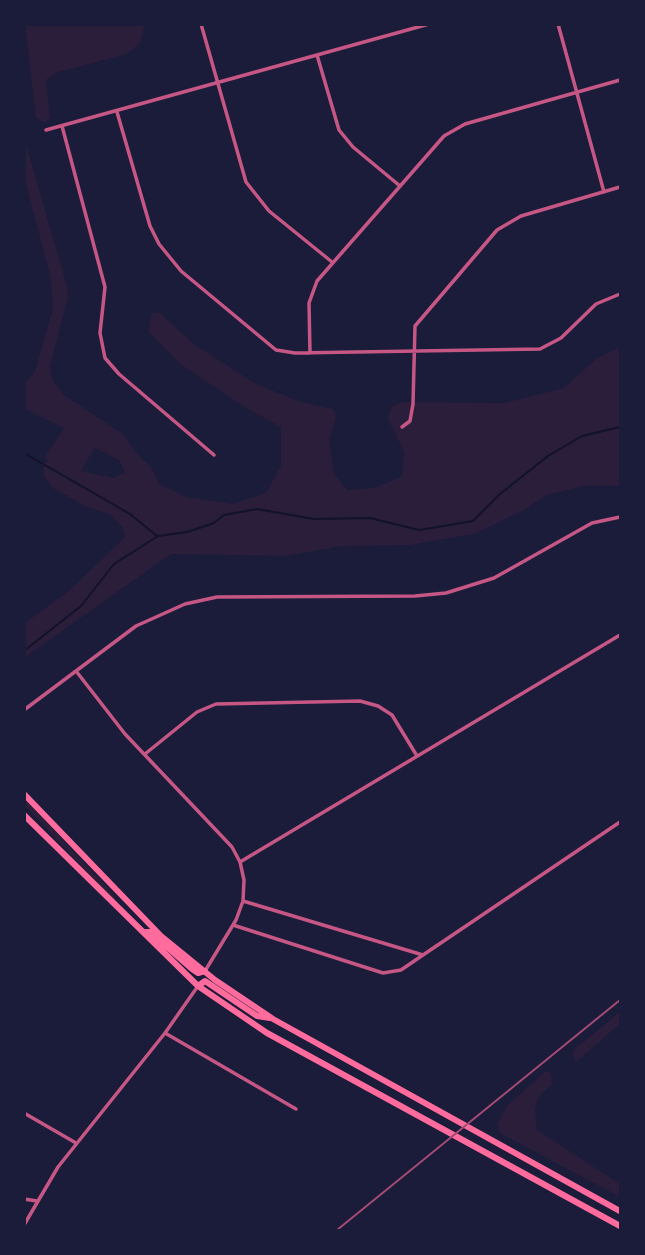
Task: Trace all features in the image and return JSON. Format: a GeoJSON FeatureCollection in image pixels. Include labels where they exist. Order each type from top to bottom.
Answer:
{"type":"FeatureCollection","features":[{"type":"Feature","properties":{"kind":"highway"},"geometry":{"type":"LineString","coordinates":[[24,794],[161,936],[272,1018],[488,1140],[621,1211]]}},
{"type":"Feature","properties":{"kind":"highway"},"geometry":{"type":"LineString","coordinates":[[24,815],[198,986],[267,1033],[621,1226]]}},
{"type":"Feature","properties":{"kind":"highway"},"geometry":{"type":"LineString","coordinates":[[141,932],[150,932],[198,973],[205,971]]}},
{"type":"Feature","properties":{"kind":"highway"},"geometry":{"type":"LineString","coordinates":[[198,986],[205,981],[257,1016],[272,1018]]}},
{"type":"Feature","properties":{"kind":"street"},"geometry":{"type":"LineString","coordinates":[[201,24],[237,159],[253,194],[269,211],[332,262]]}},
{"type":"Feature","properties":{"kind":"street"},"geometry":{"type":"LineString","coordinates":[[47,131],[429,24]]}},
{"type":"Feature","properties":{"kind":"street"},"geometry":{"type":"LineString","coordinates":[[558,24],[604,192]]}},
{"type":"Feature","properties":{"kind":"street"},"geometry":{"type":"LineString","coordinates":[[317,55],[339,130],[353,148],[400,186]]}},
{"type":"Feature","properties":{"kind":"street"},"geometry":{"type":"LineString","coordinates":[[310,353],[310,295],[332,262],[436,144],[454,129],[621,80]]}},
{"type":"Feature","properties":{"kind":"street"},"geometry":{"type":"LineString","coordinates":[[117,112],[150,226],[169,258],[269,346],[285,352],[540,349],[561,338],[596,304],[621,294]]}},
{"type":"Feature","properties":{"kind":"street"},"geometry":{"type":"LineString","coordinates":[[62,126],[105,287],[100,333],[105,358],[118,374],[214,455]]}},
{"type":"Feature","properties":{"kind":"street"},"geometry":{"type":"LineString","coordinates":[[401,427],[410,421],[413,404],[413,332],[421,318],[497,230],[521,216],[621,187]]}},
{"type":"Feature","properties":{"kind":"street"},"geometry":{"type":"LineString","coordinates":[[24,710],[136,626],[185,604],[224,597],[415,596],[446,593],[494,578],[592,523],[621,517]]}},
{"type":"Feature","properties":{"kind":"street"},"geometry":{"type":"LineString","coordinates":[[240,862],[621,635]]}},
{"type":"Feature","properties":{"kind":"street"},"geometry":{"type":"LineString","coordinates":[[76,671],[107,713],[232,847],[240,862],[244,880],[243,901],[233,925],[205,971]]}},
{"type":"Feature","properties":{"kind":"street"},"geometry":{"type":"LineString","coordinates":[[145,754],[197,712],[216,704],[360,701],[378,706],[391,715],[417,756]]}},
{"type":"Feature","properties":{"kind":"street"},"geometry":{"type":"LineString","coordinates":[[233,925],[383,973],[401,970],[621,822]]}},
{"type":"Feature","properties":{"kind":"street"},"geometry":{"type":"LineString","coordinates":[[243,901],[423,955]]}},
{"type":"Feature","properties":{"kind":"street"},"geometry":{"type":"LineString","coordinates":[[24,1226],[76,1143],[165,1033],[198,986]]}},
{"type":"Feature","properties":{"kind":"street"},"geometry":{"type":"LineString","coordinates":[[165,1033],[296,1109]]}},
{"type":"Feature","properties":{"kind":"street"},"geometry":{"type":"LineString","coordinates":[[24,1114],[76,1143]]}},
{"type":"Feature","properties":{"kind":"street"},"geometry":{"type":"LineString","coordinates":[[24,1199],[37,1202]]}},
{"type":"Feature","properties":{"kind":"shaded area"},"geometry":{"type":"Polygon","coordinates":[[[25,25],[145,25],[140,43],[127,54],[55,73],[46,80],[50,118],[44,123],[36,117],[25,25]]]}},
{"type":"Feature","properties":{"kind":"shaded area"},"geometry":{"type":"Polygon","coordinates":[[[24,138],[67,286],[68,297],[50,366],[52,379],[64,395],[124,435],[137,454],[151,467],[159,484],[187,497],[232,504],[266,493],[281,466],[281,427],[246,408],[182,365],[148,331],[152,313],[160,313],[195,345],[256,384],[301,402],[333,409],[336,418],[329,440],[334,474],[347,490],[374,488],[402,477],[404,452],[388,419],[391,407],[402,402],[504,403],[564,388],[597,358],[620,347],[620,486],[584,486],[546,495],[526,509],[474,534],[410,545],[342,546],[286,556],[171,554],[25,657],[25,623],[71,589],[125,537],[123,528],[111,515],[85,506],[53,488],[44,476],[44,463],[49,461],[45,457],[64,428],[25,409],[25,382],[35,372],[53,308],[51,279],[25,180],[24,138]],[[95,448],[81,471],[114,478],[125,473],[119,460],[95,448]]]}},
{"type":"Feature","properties":{"kind":"shaded area"},"geometry":{"type":"Polygon","coordinates":[[[25,799],[116,897],[113,900],[25,806],[25,799]]]}},
{"type":"Feature","properties":{"kind":"shaded area"},"geometry":{"type":"Polygon","coordinates":[[[620,1012],[620,1024],[576,1062],[573,1054],[575,1049],[620,1012]]]}},
{"type":"Feature","properties":{"kind":"shaded area"},"geometry":{"type":"Polygon","coordinates":[[[546,1071],[551,1073],[552,1084],[538,1097],[535,1109],[537,1130],[620,1184],[620,1197],[500,1133],[497,1124],[508,1105],[546,1071]]]}},
{"type":"Feature","properties":{"kind":"waterway"},"geometry":{"type":"LineString","coordinates":[[24,651],[81,606],[114,564],[158,536],[187,532],[214,523],[224,515],[257,509],[314,519],[370,518],[419,530],[473,521],[500,494],[548,456],[582,436],[620,427]]}},
{"type":"Feature","properties":{"kind":"waterway"},"geometry":{"type":"LineString","coordinates":[[24,453],[130,514],[157,536]]}},
{"type":"Feature","properties":{"kind":"railway"},"geometry":{"type":"LineString","coordinates":[[337,1230],[620,1000]]}}]}
